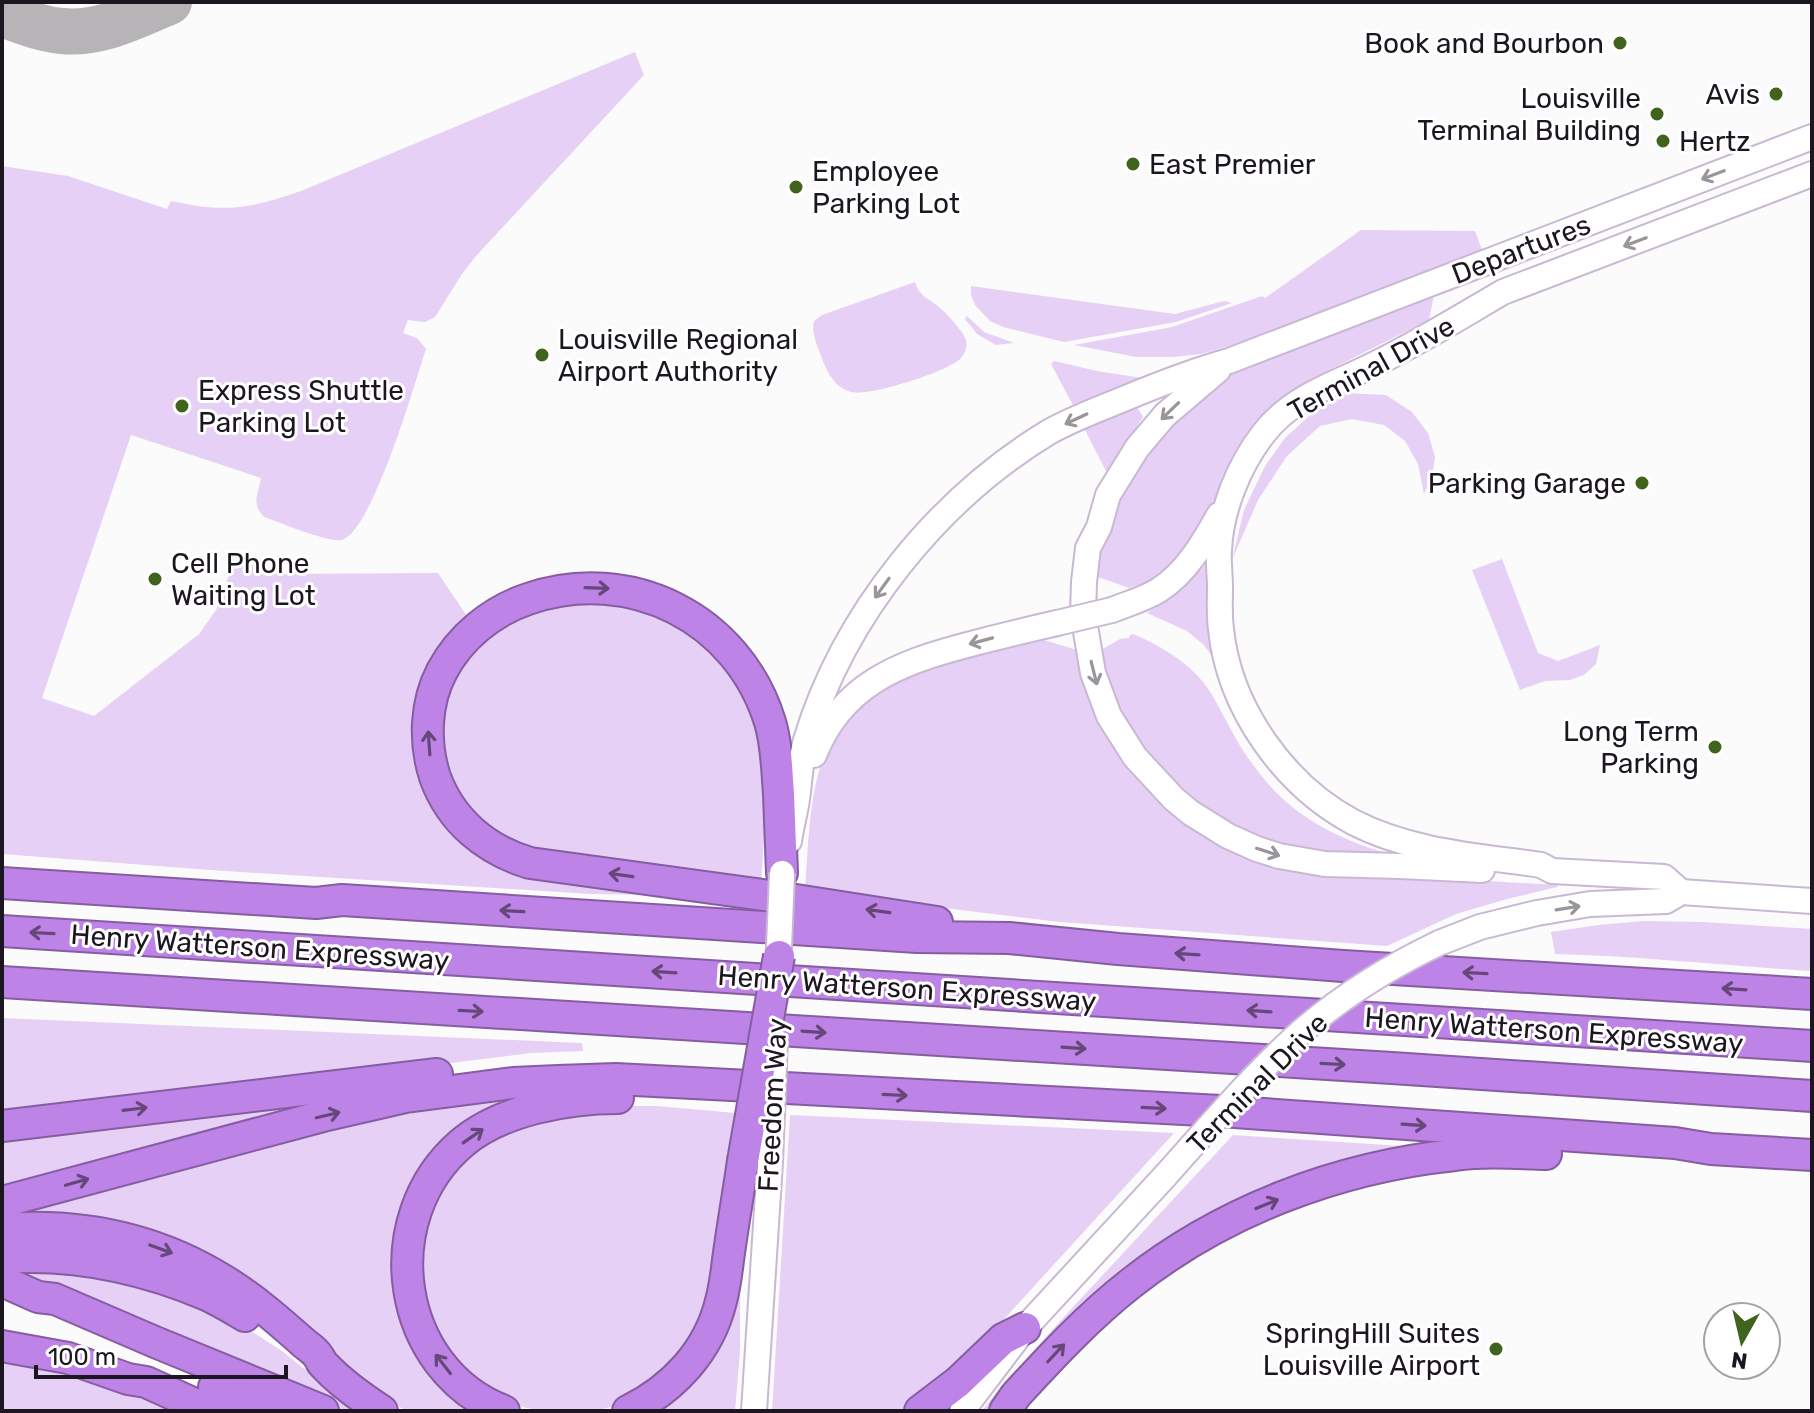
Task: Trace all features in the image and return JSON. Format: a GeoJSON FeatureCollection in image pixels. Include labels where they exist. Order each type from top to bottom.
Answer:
{"type":"FeatureCollection","features":[{"type":"Feature","properties":{"kind":"highway"},"geometry":{"type":"LineString","coordinates":[[782,873],[775,743],[762,701],[729,647],[687,614],[631,592],[602,587],[561,590],[520,602],[499,612],[477,627],[447,662],[438,678],[430,706],[427,725],[430,762],[445,799],[456,815],[483,842],[499,851],[530,863],[918,917],[1009,938]]}},
{"type":"Feature","properties":{"kind":"highway"},"geometry":{"type":"LineString","coordinates":[[2,870],[315,889],[342,900]]}},
{"type":"Feature","properties":{"kind":"highway"},"geometry":{"type":"LineString","coordinates":[[2,883],[316,903],[342,900],[917,937],[1009,938],[1343,966],[1812,994]]}},
{"type":"Feature","properties":{"kind":"highway","name":"Henry Watterson Expressway"},"geometry":{"type":"LineString","coordinates":[[2,931],[1812,1046]]}},
{"type":"Feature","properties":{"kind":"highway"},"geometry":{"type":"LineString","coordinates":[[628,1411],[660,1393],[676,1379],[704,1343],[715,1321],[757,1161],[779,956]]}},
{"type":"Feature","properties":{"kind":"highway","name":"Henry Watterson Expressway"},"geometry":{"type":"LineString","coordinates":[[2,982],[1812,1096]]}},
{"type":"Feature","properties":{"kind":"highway"},"geometry":{"type":"LineString","coordinates":[[2,999],[374,1024],[417,1008]]}},
{"type":"Feature","properties":{"kind":"highway"},"geometry":{"type":"LineString","coordinates":[[2,1126],[504,1067],[555,1066],[694,1084]]}},
{"type":"Feature","properties":{"kind":"highway"},"geometry":{"type":"LineString","coordinates":[[2,1202],[323,1116],[406,1097],[483,1086],[616,1079],[1221,1111],[1812,1155]]}},
{"type":"Feature","properties":{"kind":"highway"},"geometry":{"type":"LineString","coordinates":[[504,1411],[461,1385],[442,1366],[419,1328],[412,1309],[406,1264],[410,1227],[424,1191],[436,1172],[462,1143],[480,1130],[524,1110],[612,1098],[722,1098],[761,1088]]}},
{"type":"Feature","properties":{"kind":"highway"},"geometry":{"type":"LineString","coordinates":[[1005,1411],[1016,1395],[1076,1332],[1131,1283],[1209,1232],[1260,1206],[1312,1186],[1368,1170],[1456,1154],[1510,1152],[1672,1160],[1711,1149]]}},
{"type":"Feature","properties":{"kind":"highway"},"geometry":{"type":"LineString","coordinates":[[2,1229],[78,1229],[163,1249],[225,1281],[268,1312],[318,1354],[323,1364],[382,1411]]}},
{"type":"Feature","properties":{"kind":"highway"},"geometry":{"type":"LineString","coordinates":[[2,1258],[39,1257],[111,1264],[162,1279],[209,1296],[267,1328],[311,1361],[323,1364]]}},
{"type":"Feature","properties":{"kind":"highway"},"geometry":{"type":"LineString","coordinates":[[2,1281],[38,1297],[51,1308],[264,1411]]}},
{"type":"Feature","properties":{"kind":"highway"},"geometry":{"type":"LineString","coordinates":[[38,1297],[55,1299],[323,1411]]}},
{"type":"Feature","properties":{"kind":"highway"},"geometry":{"type":"LineString","coordinates":[[2,1326],[40,1334],[82,1349],[137,1372],[146,1382]]}},
{"type":"Feature","properties":{"kind":"highway"},"geometry":{"type":"LineString","coordinates":[[920,1411],[958,1382],[1003,1339],[1025,1328]]}},
{"type":"Feature","properties":{"kind":"highway"},"geometry":{"type":"LineString","coordinates":[[2,1346],[68,1358],[128,1379],[146,1382],[210,1411]]}},
{"type":"Feature","properties":{"kind":"main road","name":"Departures"},"geometry":{"type":"LineString","coordinates":[[1229,361],[1812,137]]}},
{"type":"Feature","properties":{"kind":"main road","name":"Terminal Drive"},"geometry":{"type":"LineString","coordinates":[[1681,892],[1664,877],[1552,871],[1541,865],[1422,847],[1380,834],[1326,805],[1282,765],[1248,715],[1236,688],[1226,659],[1221,628],[1219,550],[1223,523],[1234,488],[1249,457],[1265,432],[1300,401],[1370,367],[1503,292],[1812,174]]}},
{"type":"Feature","properties":{"kind":"main road"},"geometry":{"type":"LineString","coordinates":[[779,956],[782,873],[807,737],[827,685],[854,629],[890,576],[953,507],[1007,461],[1061,426],[1167,380],[1229,361]]}},
{"type":"Feature","properties":{"kind":"main road"},"geometry":{"type":"LineString","coordinates":[[1229,361],[1165,415],[1145,438],[1108,495],[1099,527],[1088,548],[1083,614],[1093,673],[1119,734],[1135,757],[1191,813],[1228,836],[1279,856],[1325,864],[1541,874],[1552,871]]}},
{"type":"Feature","properties":{"kind":"main road"},"geometry":{"type":"LineString","coordinates":[[797,800],[817,745],[845,705],[870,682],[924,656],[1112,610],[1159,590],[1202,543],[1234,488]]}},
{"type":"Feature","properties":{"kind":"main road","name":"Terminal Drive"},"geometry":{"type":"LineString","coordinates":[[962,1411],[1025,1328],[1263,1069],[1301,1033],[1382,972],[1439,943],[1480,927],[1590,904],[1666,901],[1681,892],[1812,901]]}},
{"type":"Feature","properties":{"kind":"main road","name":"Freedom Way"},"geometry":{"type":"LineString","coordinates":[[754,1411],[757,1161]]}},
{"type":"Feature","properties":{"kind":"shaded area"},"geometry":{"type":"Polygon","coordinates":[[[635,52],[644,75],[476,256],[435,317],[425,322],[408,320],[403,333],[417,338],[426,349],[379,486],[353,531],[341,540],[335,540],[264,517],[257,503],[261,478],[131,435],[42,698],[94,716],[199,634],[216,610],[230,573],[247,563],[281,574],[438,573],[471,622],[421,718],[448,820],[662,895],[591,894],[2,854],[2,166],[68,176],[167,209],[171,201],[222,208],[251,205],[301,191],[635,52]]]}},
{"type":"Feature","properties":{"kind":"shaded area"},"geometry":{"type":"Polygon","coordinates":[[[1361,230],[1475,231],[1482,250],[1255,339],[1201,354],[1136,357],[1074,345],[1172,327],[1262,296],[1265,298],[1361,230]]]}},
{"type":"Feature","properties":{"kind":"shaded area"},"geometry":{"type":"Polygon","coordinates":[[[915,282],[922,295],[942,310],[962,332],[967,345],[962,356],[942,370],[891,387],[860,393],[840,387],[823,362],[814,334],[814,321],[822,315],[915,282]]]}},
{"type":"Feature","properties":{"kind":"shaded area"},"geometry":{"type":"Polygon","coordinates":[[[971,286],[1175,314],[1224,301],[1232,303],[1176,322],[1064,342],[990,321],[975,305],[971,286]]]}},
{"type":"Feature","properties":{"kind":"shaded area"},"geometry":{"type":"Polygon","coordinates":[[[1434,295],[1429,320],[1329,370],[1275,404],[1254,427],[1191,548],[1160,578],[1129,588],[1098,577],[1104,532],[1119,491],[1148,446],[1197,397],[1233,374],[1434,295]]]}},
{"type":"Feature","properties":{"kind":"shaded area"},"geometry":{"type":"Polygon","coordinates":[[[967,316],[984,332],[1014,343],[996,345],[977,334],[965,319],[967,316]]]}},
{"type":"Feature","properties":{"kind":"shaded area"},"geometry":{"type":"Polygon","coordinates":[[[1054,361],[1142,378],[1074,407],[1051,364],[1054,361]]]}},
{"type":"Feature","properties":{"kind":"shaded area"},"geometry":{"type":"Polygon","coordinates":[[[1347,393],[1386,395],[1412,412],[1428,433],[1435,457],[1432,477],[1424,494],[1418,464],[1405,441],[1384,425],[1352,419],[1320,426],[1287,456],[1258,500],[1232,560],[1244,510],[1265,466],[1285,438],[1309,416],[1347,393]]]}},
{"type":"Feature","properties":{"kind":"shaded area"},"geometry":{"type":"Polygon","coordinates":[[[1136,405],[1143,417],[1107,473],[1084,428],[1136,405]]]}},
{"type":"Feature","properties":{"kind":"shaded area"},"geometry":{"type":"Polygon","coordinates":[[[1502,559],[1538,653],[1558,661],[1600,645],[1596,664],[1584,675],[1570,680],[1545,681],[1520,690],[1472,570],[1502,559]]]}},
{"type":"Feature","properties":{"kind":"shaded area"},"geometry":{"type":"Polygon","coordinates":[[[1206,564],[1218,665],[1204,645],[1187,631],[1147,613],[1183,589],[1206,564]]]}},
{"type":"Feature","properties":{"kind":"shaded area"},"geometry":{"type":"Polygon","coordinates":[[[604,602],[656,613],[707,643],[760,715],[768,835],[764,835],[761,885],[533,853],[480,823],[454,787],[446,763],[444,717],[456,675],[468,657],[497,630],[533,611],[568,603],[604,602]]]}},
{"type":"Feature","properties":{"kind":"shaded area"},"geometry":{"type":"Polygon","coordinates":[[[1133,634],[1171,654],[1196,674],[1249,759],[1287,802],[1340,836],[1400,857],[1299,850],[1245,833],[1190,799],[1146,753],[1122,715],[1105,672],[1101,650],[1133,634]]]}},
{"type":"Feature","properties":{"kind":"shaded area"},"geometry":{"type":"Polygon","coordinates":[[[1044,640],[1080,651],[1082,659],[1077,661],[1085,683],[1202,831],[1382,875],[1558,885],[1456,914],[1387,946],[1060,922],[805,891],[810,817],[817,779],[832,739],[857,708],[874,693],[919,671],[944,662],[1044,640]]]}},
{"type":"Feature","properties":{"kind":"shaded area"},"geometry":{"type":"Polygon","coordinates":[[[1644,921],[1812,929],[1812,971],[1555,954],[1551,932],[1644,921]]]}},
{"type":"Feature","properties":{"kind":"shaded area"},"geometry":{"type":"Polygon","coordinates":[[[2,1018],[582,1043],[583,1051],[531,1053],[2,1118],[2,1018]]]}},
{"type":"Feature","properties":{"kind":"shaded area"},"geometry":{"type":"Polygon","coordinates":[[[351,1096],[2,1188],[2,1138],[351,1096]]]}},
{"type":"Feature","properties":{"kind":"shaded area"},"geometry":{"type":"Polygon","coordinates":[[[543,1096],[487,1117],[399,1260],[481,1411],[406,1411],[368,1386],[300,1328],[2,1215],[345,1126],[444,1108],[543,1096]]]}},
{"type":"Feature","properties":{"kind":"shaded area"},"geometry":{"type":"Polygon","coordinates":[[[631,1106],[735,1113],[715,1276],[695,1343],[633,1399],[619,1405],[595,1411],[542,1411],[523,1407],[480,1383],[454,1359],[435,1329],[421,1281],[423,1238],[433,1208],[442,1189],[468,1156],[512,1129],[587,1111],[631,1106]]]}},
{"type":"Feature","properties":{"kind":"shaded area"},"geometry":{"type":"Polygon","coordinates":[[[790,1115],[1174,1133],[953,1375],[907,1411],[772,1411],[790,1115]]]}},
{"type":"Feature","properties":{"kind":"shaded area"},"geometry":{"type":"Polygon","coordinates":[[[1233,1135],[1433,1148],[1257,1201],[993,1411],[982,1411],[1073,1307],[1233,1135]]]}},
{"type":"Feature","properties":{"kind":"shaded area"},"geometry":{"type":"Polygon","coordinates":[[[16,1271],[107,1275],[228,1316],[282,1351],[357,1411],[345,1411],[188,1347],[133,1320],[16,1271]]]}},
{"type":"Feature","properties":{"kind":"shaded area"},"geometry":{"type":"Polygon","coordinates":[[[737,1288],[740,1288],[740,1352],[735,1411],[658,1411],[691,1385],[711,1358],[737,1288]]]}},
{"type":"Feature","properties":{"kind":"shaded area"},"geometry":{"type":"Polygon","coordinates":[[[2,1356],[103,1380],[175,1411],[2,1411],[2,1356]]]}},
{"type":"Feature","properties":{"kind":"taxiway"},"geometry":{"type":"LineString","coordinates":[[2,14],[62,31],[90,30],[117,23],[169,2]]}},
{"type":"Feature","properties":{"kind":"place","name":"Book and Bourbon"},"geometry":{"type":"Point","coordinates":[1620,43]}},
{"type":"Feature","properties":{"kind":"place","name":"Avis"},"geometry":{"type":"Point","coordinates":[1776,94]}},
{"type":"Feature","properties":{"kind":"place","name":"Louisville Terminal Building"},"geometry":{"type":"Point","coordinates":[1657,114]}},
{"type":"Feature","properties":{"kind":"place","name":"Hertz"},"geometry":{"type":"Point","coordinates":[1663,141]}},
{"type":"Feature","properties":{"kind":"place","name":"East Premier"},"geometry":{"type":"Point","coordinates":[1133,164]}},
{"type":"Feature","properties":{"kind":"place","name":"Employee Parking Lot"},"geometry":{"type":"Point","coordinates":[796,187]}},
{"type":"Feature","properties":{"kind":"place","name":"Louisville Regional Airport Authority"},"geometry":{"type":"Point","coordinates":[542,355]}},
{"type":"Feature","properties":{"kind":"place","name":"Express Shuttle Parking Lot"},"geometry":{"type":"Point","coordinates":[182,406]}},
{"type":"Feature","properties":{"kind":"place","name":"Parking Garage"},"geometry":{"type":"Point","coordinates":[1642,483]}},
{"type":"Feature","properties":{"kind":"place","name":"Cell Phone Waiting Lot"},"geometry":{"type":"Point","coordinates":[155,579]}},
{"type":"Feature","properties":{"kind":"place","name":"Long Term Parking"},"geometry":{"type":"Point","coordinates":[1715,747]}},
{"type":"Feature","properties":{"kind":"place","name":"SpringHill Suites Louisville Airport"},"geometry":{"type":"Point","coordinates":[1496,1349]}}]}
